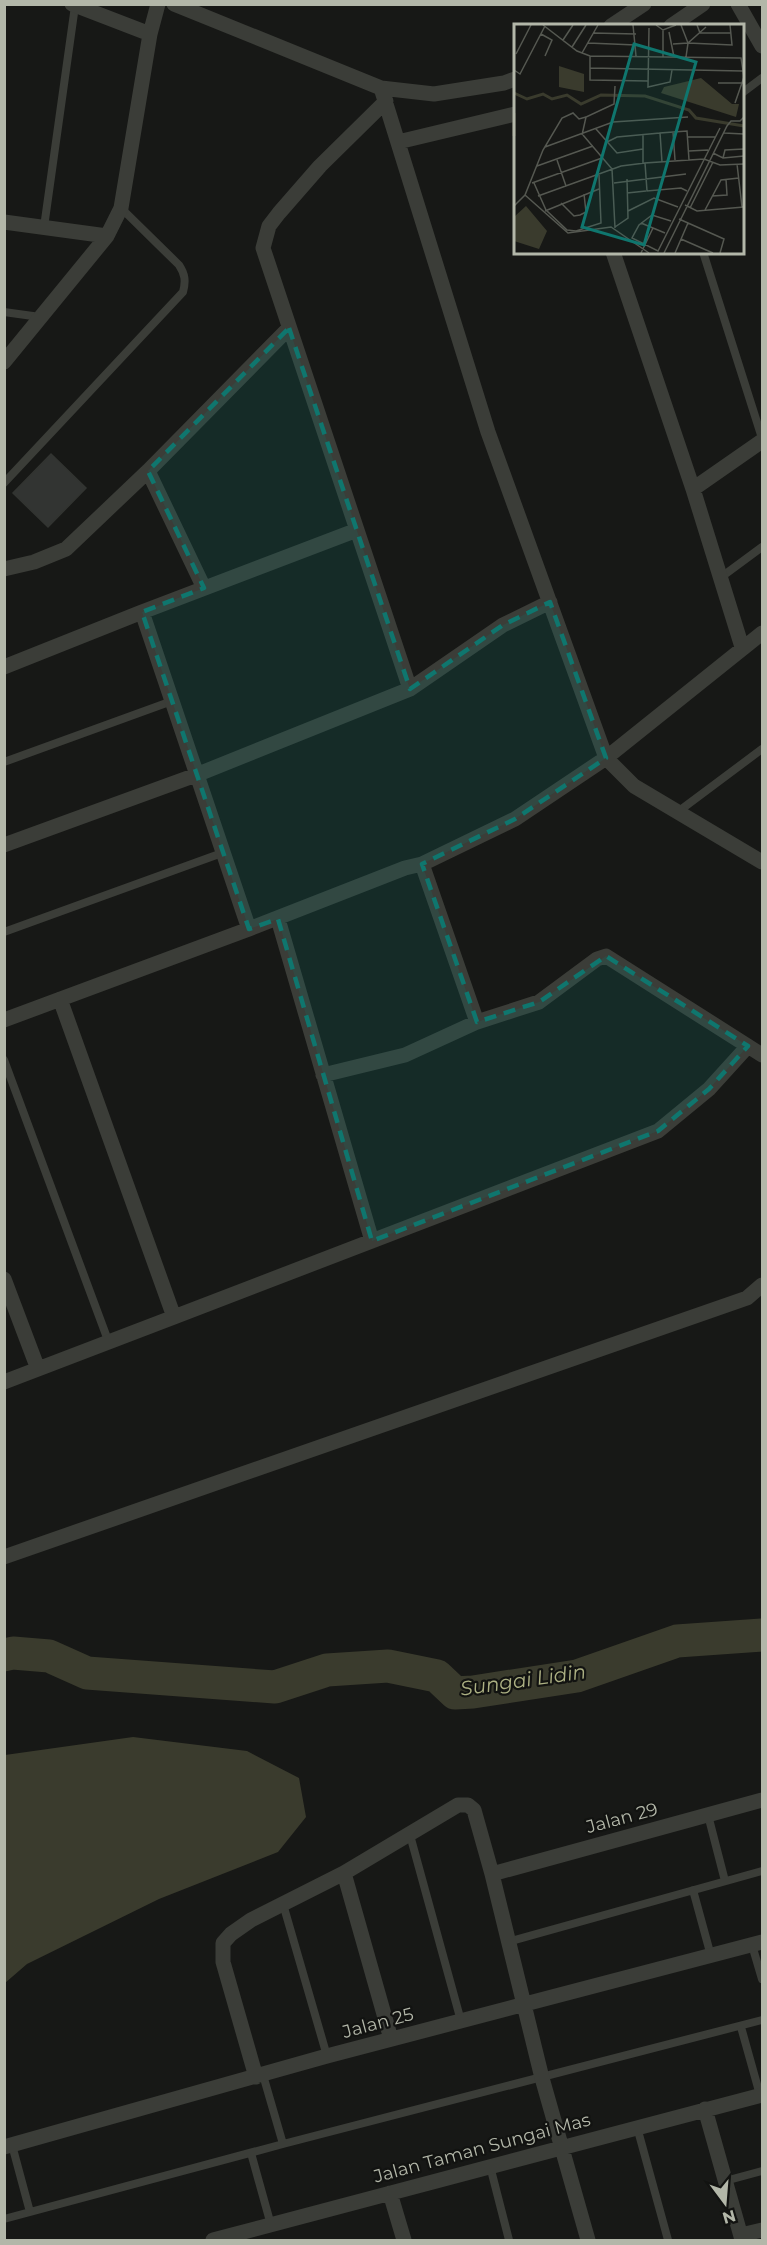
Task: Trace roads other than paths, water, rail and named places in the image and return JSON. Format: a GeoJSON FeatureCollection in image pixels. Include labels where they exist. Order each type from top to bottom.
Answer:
{"type":"FeatureCollection","features":[{"type":"Feature","properties":{"kind":"street"},"geometry":{"type":"LineString","coordinates":[[4,362],[107,236],[121,208],[150,34],[158,4]]}},
{"type":"Feature","properties":{"kind":"street"},"geometry":{"type":"LineString","coordinates":[[174,4],[384,95],[434,94],[514,79]]}},
{"type":"Feature","properties":{"kind":"street"},"geometry":{"type":"LineString","coordinates":[[614,24],[644,4]]}},
{"type":"Feature","properties":{"kind":"street"},"geometry":{"type":"LineString","coordinates":[[673,24],[703,4]]}},
{"type":"Feature","properties":{"kind":"street"},"geometry":{"type":"LineString","coordinates":[[738,4],[762,46]]}},
{"type":"Feature","properties":{"kind":"street"},"geometry":{"type":"LineString","coordinates":[[73,5],[150,34]]}},
{"type":"Feature","properties":{"kind":"street"},"geometry":{"type":"LineString","coordinates":[[384,95],[488,432],[606,758],[634,786],[759,854]]}},
{"type":"Feature","properties":{"kind":"street"},"geometry":{"type":"LineString","coordinates":[[384,95],[269,226],[263,248],[410,689]]}},
{"type":"Feature","properties":{"kind":"street"},"geometry":{"type":"LineString","coordinates":[[398,141],[514,114]]}},
{"type":"Feature","properties":{"kind":"street"},"geometry":{"type":"LineString","coordinates":[[4,222],[107,236]]}},
{"type":"Feature","properties":{"kind":"street"},"geometry":{"type":"LineString","coordinates":[[614,254],[693,489],[742,647]]}},
{"type":"Feature","properties":{"kind":"street"},"geometry":{"type":"LineString","coordinates":[[4,569],[34,562],[66,549],[148,471],[289,328]]}},
{"type":"Feature","properties":{"kind":"street"},"geometry":{"type":"LineString","coordinates":[[693,489],[762,440]]}},
{"type":"Feature","properties":{"kind":"street"},"geometry":{"type":"LineString","coordinates":[[148,471],[204,588]]}},
{"type":"Feature","properties":{"kind":"street"},"geometry":{"type":"LineString","coordinates":[[4,667],[357,530]]}},
{"type":"Feature","properties":{"kind":"street"},"geometry":{"type":"LineString","coordinates":[[4,845],[196,775],[410,689],[503,626],[550,602]]}},
{"type":"Feature","properties":{"kind":"street"},"geometry":{"type":"LineString","coordinates":[[142,612],[249,929]]}},
{"type":"Feature","properties":{"kind":"street"},"geometry":{"type":"LineString","coordinates":[[4,1020],[278,919],[405,868],[423,864],[515,819],[606,758],[762,633]]}},
{"type":"Feature","properties":{"kind":"street"},"geometry":{"type":"LineString","coordinates":[[423,864],[477,1022]]}},
{"type":"Feature","properties":{"kind":"street"},"geometry":{"type":"LineString","coordinates":[[278,919],[372,1241]]}},
{"type":"Feature","properties":{"kind":"street"},"geometry":{"type":"LineString","coordinates":[[323,1075],[405,1055],[477,1022],[539,1002],[597,959],[606,956],[762,1055]]}},
{"type":"Feature","properties":{"kind":"street"},"geometry":{"type":"LineString","coordinates":[[60,999],[174,1317]]}},
{"type":"Feature","properties":{"kind":"street"},"geometry":{"type":"LineString","coordinates":[[4,1382],[658,1131],[709,1089],[748,1046]]}},
{"type":"Feature","properties":{"kind":"street"},"geometry":{"type":"LineString","coordinates":[[4,1279],[38,1369]]}},
{"type":"Feature","properties":{"kind":"street"},"geometry":{"type":"LineString","coordinates":[[4,1557],[747,1298],[762,1285]]}},
{"type":"Feature","properties":{"kind":"street","name":"Jalan 29"},"geometry":{"type":"LineString","coordinates":[[492,1874],[762,1800]]}},
{"type":"Feature","properties":{"kind":"street"},"geometry":{"type":"LineString","coordinates":[[260,2076],[223,1962],[224,1943],[231,1934],[244,1925],[344,1873],[458,1805],[468,1805],[474,1810],[492,1874],[542,2078],[588,2241]]}},
{"type":"Feature","properties":{"kind":"street"},"geometry":{"type":"LineString","coordinates":[[344,1873],[392,2039]]}},
{"type":"Feature","properties":{"kind":"street","name":"Jalan 25"},"geometry":{"type":"LineString","coordinates":[[8,2146],[327,2056],[757,1944]]}},
{"type":"Feature","properties":{"kind":"street","name":"Jalan Taman Sungai Mas"},"geometry":{"type":"LineString","coordinates":[[213,2241],[761,2095]]}},
{"type":"Feature","properties":{"kind":"street"},"geometry":{"type":"LineString","coordinates":[[705,2109],[742,2238],[762,2230]]}},
{"type":"Feature","properties":{"kind":"street"},"geometry":{"type":"LineString","coordinates":[[390,2193],[404,2241]]}},
{"type":"Feature","properties":{"kind":"street"},"geometry":{"type":"LineString","coordinates":[[271,2225],[275,2241]]}},
{"type":"Feature","properties":{"kind":"lane"},"geometry":{"type":"LineString","coordinates":[[44,227],[73,5]]}},
{"type":"Feature","properties":{"kind":"lane"},"geometry":{"type":"LineString","coordinates":[[743,92],[762,78]]}},
{"type":"Feature","properties":{"kind":"lane"},"geometry":{"type":"LineString","coordinates":[[4,483],[183,292],[186,284],[179,265],[121,208]]}},
{"type":"Feature","properties":{"kind":"lane"},"geometry":{"type":"LineString","coordinates":[[703,254],[762,440]]}},
{"type":"Feature","properties":{"kind":"lane"},"geometry":{"type":"LineString","coordinates":[[4,312],[42,317]]}},
{"type":"Feature","properties":{"kind":"lane"},"geometry":{"type":"LineString","coordinates":[[719,578],[762,547]]}},
{"type":"Feature","properties":{"kind":"lane"},"geometry":{"type":"LineString","coordinates":[[4,762],[172,701]]}},
{"type":"Feature","properties":{"kind":"lane"},"geometry":{"type":"LineString","coordinates":[[679,811],[762,749]]}},
{"type":"Feature","properties":{"kind":"lane"},"geometry":{"type":"LineString","coordinates":[[4,932],[222,853]]}},
{"type":"Feature","properties":{"kind":"lane"},"geometry":{"type":"LineString","coordinates":[[4,1060],[109,1343]]}},
{"type":"Feature","properties":{"kind":"lane"},"geometry":{"type":"LineString","coordinates":[[708,1815],[725,1881]]}},
{"type":"Feature","properties":{"kind":"lane"},"geometry":{"type":"LineString","coordinates":[[410,1835],[461,2021]]}},
{"type":"Feature","properties":{"kind":"lane"},"geometry":{"type":"LineString","coordinates":[[508,1942],[762,1872]]}},
{"type":"Feature","properties":{"kind":"lane"},"geometry":{"type":"LineString","coordinates":[[693,1890],[711,1956]]}},
{"type":"Feature","properties":{"kind":"lane"},"geometry":{"type":"LineString","coordinates":[[283,1904],[327,2056]]}},
{"type":"Feature","properties":{"kind":"lane"},"geometry":{"type":"LineString","coordinates":[[757,1944],[762,1979]]}},
{"type":"Feature","properties":{"kind":"lane"},"geometry":{"type":"LineString","coordinates":[[4,2219],[762,2020]]}},
{"type":"Feature","properties":{"kind":"lane"},"geometry":{"type":"LineString","coordinates":[[741,2026],[761,2095]]}},
{"type":"Feature","properties":{"kind":"lane"},"geometry":{"type":"LineString","coordinates":[[260,2076],[283,2144]]}},
{"type":"Feature","properties":{"kind":"lane"},"geometry":{"type":"LineString","coordinates":[[637,2127],[668,2241]]}},
{"type":"Feature","properties":{"kind":"lane"},"geometry":{"type":"LineString","coordinates":[[8,2146],[30,2212]]}},
{"type":"Feature","properties":{"kind":"lane"},"geometry":{"type":"LineString","coordinates":[[251,2153],[271,2225]]}},
{"type":"Feature","properties":{"kind":"lane"},"geometry":{"type":"LineString","coordinates":[[490,2166],[509,2241]]}},
{"type":"Feature","properties":{"kind":"lane"},"geometry":{"type":"LineString","coordinates":[[725,2181],[762,2170]]}},
{"type":"Feature","properties":{"kind":"waterway","name":"Sungai Lidin"},"geometry":{"type":"LineString","coordinates":[[4,1655],[13,1653],[49,1656],[87,1673],[275,1687],[327,1670],[388,1666],[437,1676],[455,1693],[577,1676],[677,1641],[762,1635]]}}]}
